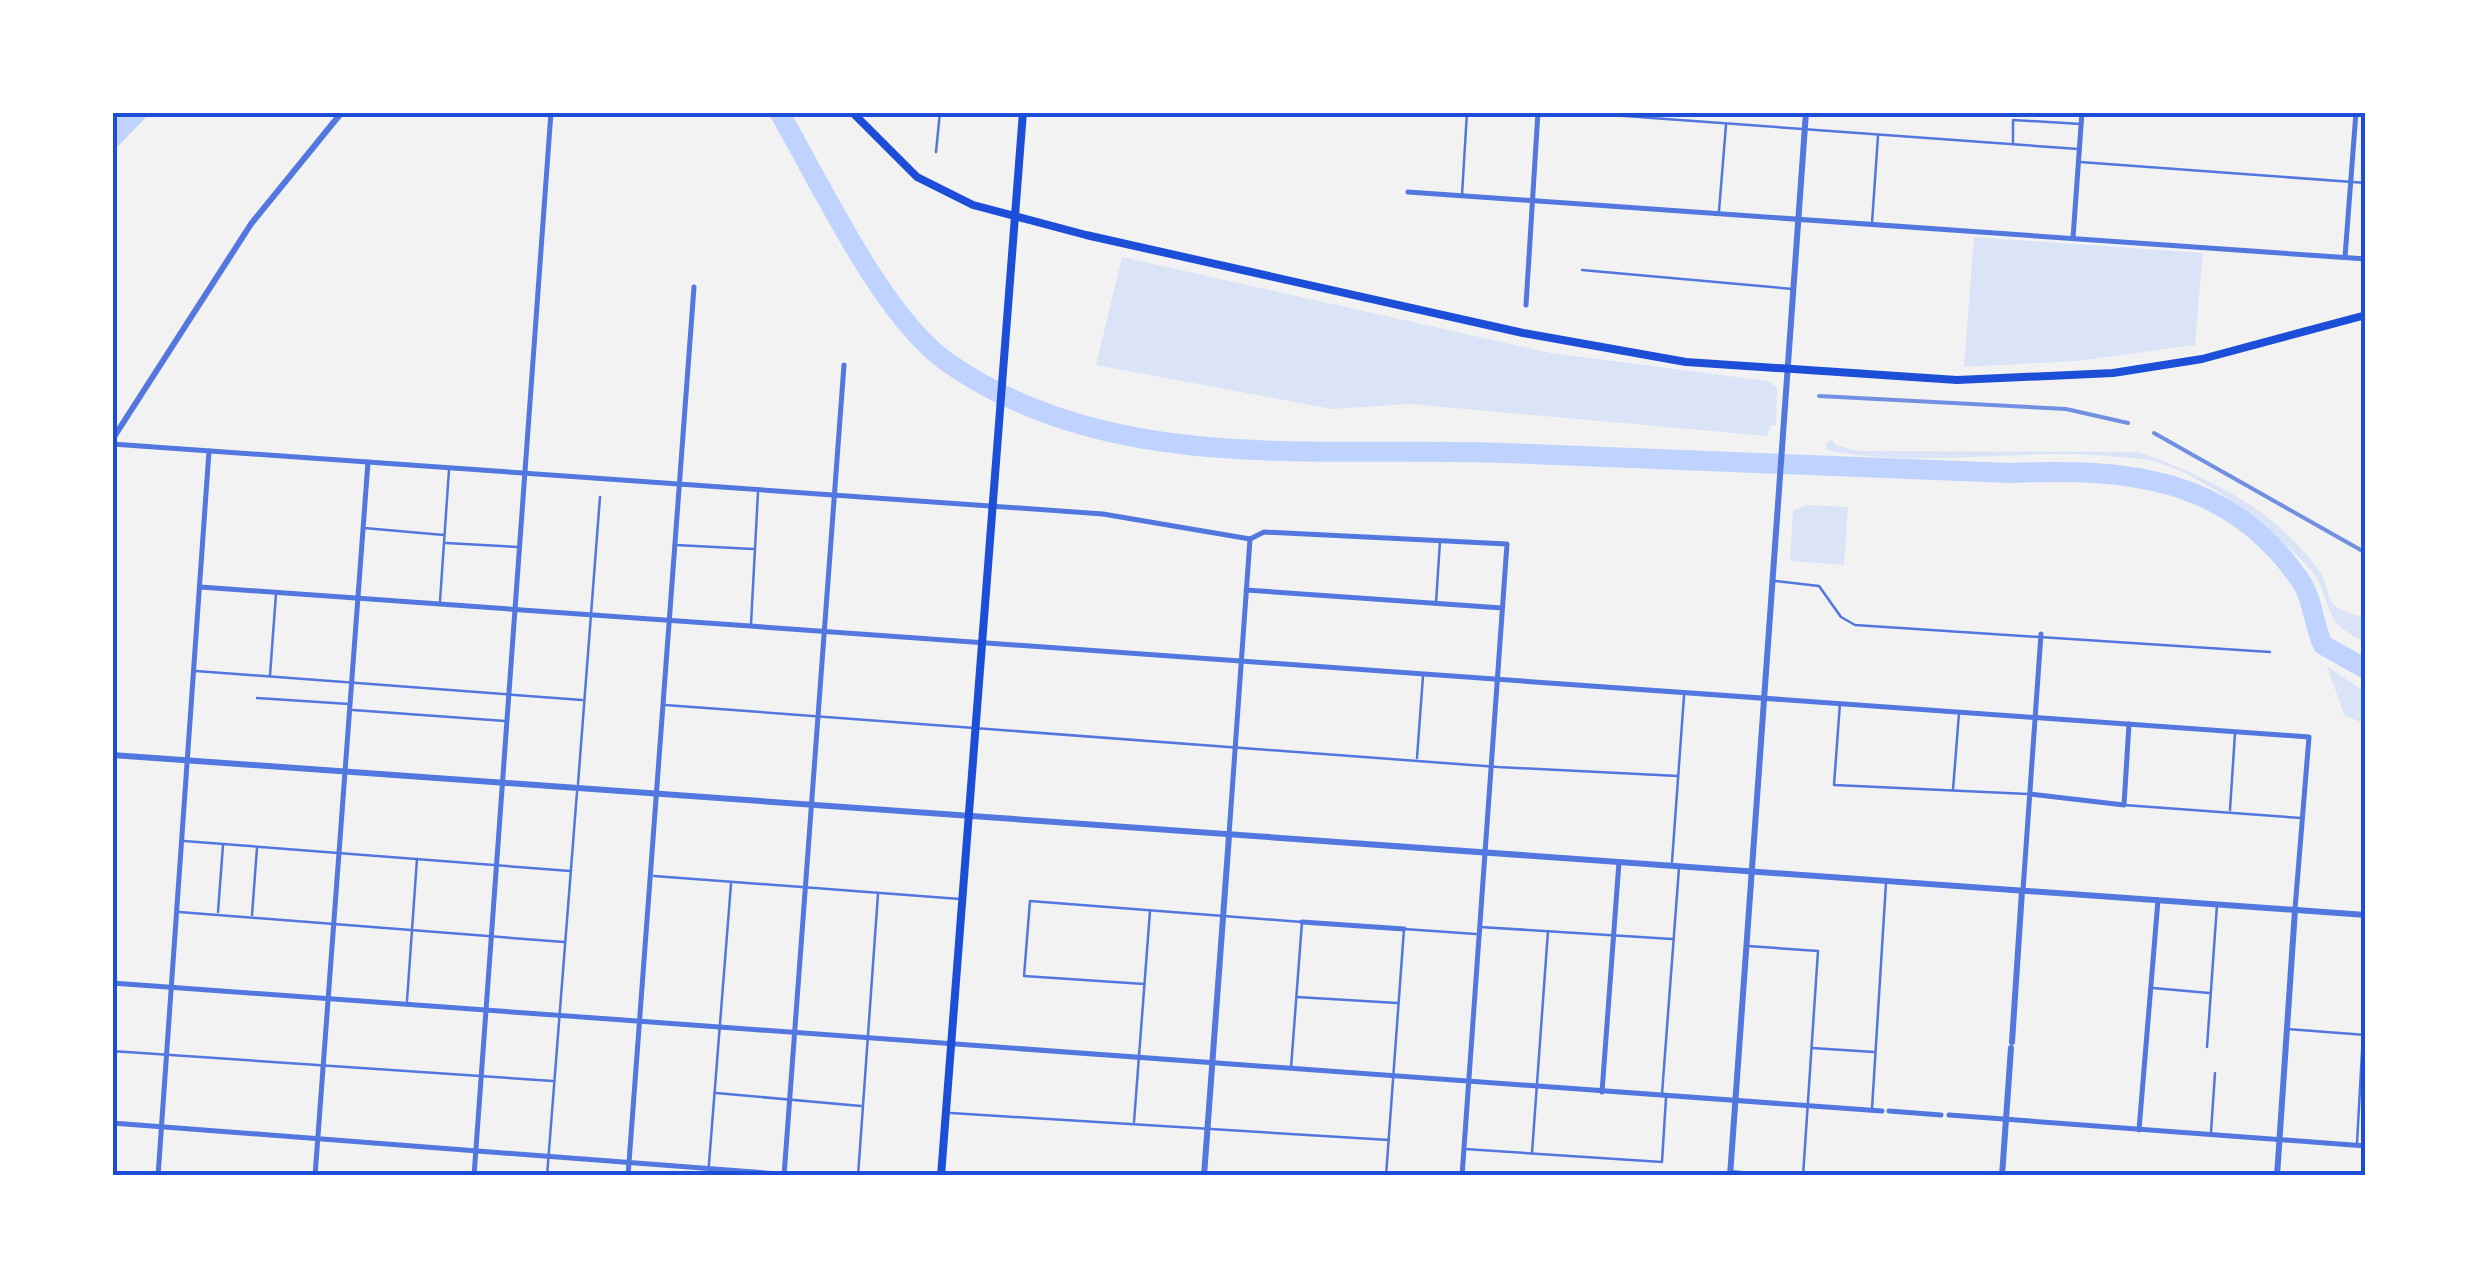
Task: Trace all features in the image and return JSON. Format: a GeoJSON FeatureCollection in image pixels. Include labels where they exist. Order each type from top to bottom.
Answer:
{"type":"FeatureCollection","features":[{"type":"Feature","properties":{"kind":"main road"},"geometry":{"type":"LineString","coordinates":[[852,112],[916,178],[955,199],[1032,222],[1634,355],[1789,371],[1958,380],[2112,373],[2202,359],[2366,315]]}},
{"type":"Feature","properties":{"kind":"main road"},"geometry":{"type":"LineString","coordinates":[[941,1176],[1023,112]]}},
{"type":"Feature","properties":{"kind":"street"},"geometry":{"type":"LineString","coordinates":[[342,112],[251,224],[112,442],[1104,514],[1250,539],[1264,532],[1506,544],[1462,1176]]}},
{"type":"Feature","properties":{"kind":"street"},"geometry":{"type":"LineString","coordinates":[[474,1176],[551,112]]}},
{"type":"Feature","properties":{"kind":"street"},"geometry":{"type":"LineString","coordinates":[[1526,305],[1538,112]]}},
{"type":"Feature","properties":{"kind":"street"},"geometry":{"type":"LineString","coordinates":[[1730,1173],[1806,112]]}},
{"type":"Feature","properties":{"kind":"street"},"geometry":{"type":"LineString","coordinates":[[2074,238],[2082,112]]}},
{"type":"Feature","properties":{"kind":"street"},"geometry":{"type":"LineString","coordinates":[[2345,258],[2356,112]]}},
{"type":"Feature","properties":{"kind":"street"},"geometry":{"type":"LineString","coordinates":[[1408,192],[1799,216],[2366,259]]}},
{"type":"Feature","properties":{"kind":"street"},"geometry":{"type":"LineString","coordinates":[[628,1176],[694,287]]}},
{"type":"Feature","properties":{"kind":"street"},"geometry":{"type":"LineString","coordinates":[[784,1175],[844,364]]}},
{"type":"Feature","properties":{"kind":"street"},"geometry":{"type":"LineString","coordinates":[[158,1176],[209,451]]}},
{"type":"Feature","properties":{"kind":"street"},"geometry":{"type":"LineString","coordinates":[[315,1176],[368,462]]}},
{"type":"Feature","properties":{"kind":"street"},"geometry":{"type":"LineString","coordinates":[[1204,1176],[1250,539]]}},
{"type":"Feature","properties":{"kind":"street"},"geometry":{"type":"LineString","coordinates":[[200,586],[981,646],[2309,737],[2277,1176]]}},
{"type":"Feature","properties":{"kind":"street"},"geometry":{"type":"LineString","coordinates":[[1246,590],[1502,608]]}},
{"type":"Feature","properties":{"kind":"street"},"geometry":{"type":"LineString","coordinates":[[2002,1176],[2041,634]]}},
{"type":"Feature","properties":{"kind":"street"},"geometry":{"type":"LineString","coordinates":[[2030,794],[2124,804],[2129,724]]}},
{"type":"Feature","properties":{"kind":"street"},"geometry":{"type":"LineString","coordinates":[[113,755],[2366,915]]}},
{"type":"Feature","properties":{"kind":"street"},"geometry":{"type":"LineString","coordinates":[[1602,1092],[1619,862]]}},
{"type":"Feature","properties":{"kind":"street"},"geometry":{"type":"LineString","coordinates":[[2139,1130],[2158,900]]}},
{"type":"Feature","properties":{"kind":"street"},"geometry":{"type":"LineString","coordinates":[[1302,922],[1404,930]]}},
{"type":"Feature","properties":{"kind":"street"},"geometry":{"type":"LineString","coordinates":[[112,983],[2366,1146]]}},
{"type":"Feature","properties":{"kind":"street"},"geometry":{"type":"LineString","coordinates":[[112,1123],[629,1161],[708,1172],[805,1176]]}},
{"type":"Feature","properties":{"kind":"lane"},"geometry":{"type":"LineString","coordinates":[[936,152],[940,112]]}},
{"type":"Feature","properties":{"kind":"lane"},"geometry":{"type":"LineString","coordinates":[[1462,195],[1467,112]]}},
{"type":"Feature","properties":{"kind":"lane"},"geometry":{"type":"LineString","coordinates":[[1569,112],[2080,149]]}},
{"type":"Feature","properties":{"kind":"lane"},"geometry":{"type":"LineString","coordinates":[[2012,144],[2013,120],[2081,124]]}},
{"type":"Feature","properties":{"kind":"lane"},"geometry":{"type":"LineString","coordinates":[[1719,212],[1726,123]]}},
{"type":"Feature","properties":{"kind":"lane"},"geometry":{"type":"LineString","coordinates":[[1872,223],[1878,135]]}},
{"type":"Feature","properties":{"kind":"lane"},"geometry":{"type":"LineString","coordinates":[[2078,162],[2366,183]]}},
{"type":"Feature","properties":{"kind":"lane"},"geometry":{"type":"LineString","coordinates":[[1582,270],[1794,289]]}},
{"type":"Feature","properties":{"kind":"lane"},"geometry":{"type":"LineString","coordinates":[[440,604],[449,468]]}},
{"type":"Feature","properties":{"kind":"lane"},"geometry":{"type":"LineString","coordinates":[[750,628],[758,490]]}},
{"type":"Feature","properties":{"kind":"lane"},"geometry":{"type":"LineString","coordinates":[[547,1176],[600,497]]}},
{"type":"Feature","properties":{"kind":"lane"},"geometry":{"type":"LineString","coordinates":[[363,528],[444,534]]}},
{"type":"Feature","properties":{"kind":"lane"},"geometry":{"type":"LineString","coordinates":[[1436,602],[1440,539]]}},
{"type":"Feature","properties":{"kind":"lane"},"geometry":{"type":"LineString","coordinates":[[444,543],[519,547]]}},
{"type":"Feature","properties":{"kind":"lane"},"geometry":{"type":"LineString","coordinates":[[676,545],[755,549]]}},
{"type":"Feature","properties":{"kind":"lane"},"geometry":{"type":"LineString","coordinates":[[1774,580],[1819,586],[1841,617],[1855,625],[2041,634],[2270,652]]}},
{"type":"Feature","properties":{"kind":"lane"},"geometry":{"type":"LineString","coordinates":[[270,677],[276,592]]}},
{"type":"Feature","properties":{"kind":"lane"},"geometry":{"type":"LineString","coordinates":[[194,671],[584,700]]}},
{"type":"Feature","properties":{"kind":"lane"},"geometry":{"type":"LineString","coordinates":[[1417,758],[1423,674]]}},
{"type":"Feature","properties":{"kind":"lane"},"geometry":{"type":"LineString","coordinates":[[1464,1149],[1662,1162],[1684,694]]}},
{"type":"Feature","properties":{"kind":"lane"},"geometry":{"type":"LineString","coordinates":[[257,698],[506,721]]}},
{"type":"Feature","properties":{"kind":"lane"},"geometry":{"type":"LineString","coordinates":[[665,704],[1678,776]]}},
{"type":"Feature","properties":{"kind":"lane"},"geometry":{"type":"LineString","coordinates":[[1840,704],[1834,786],[2030,794]]}},
{"type":"Feature","properties":{"kind":"lane"},"geometry":{"type":"LineString","coordinates":[[1953,791],[1959,712]]}},
{"type":"Feature","properties":{"kind":"lane"},"geometry":{"type":"LineString","coordinates":[[2230,812],[2235,732]]}},
{"type":"Feature","properties":{"kind":"lane"},"geometry":{"type":"LineString","coordinates":[[112,776],[113,755]]}},
{"type":"Feature","properties":{"kind":"lane"},"geometry":{"type":"LineString","coordinates":[[2124,804],[2302,818]]}},
{"type":"Feature","properties":{"kind":"lane"},"geometry":{"type":"LineString","coordinates":[[182,841],[572,871]]}},
{"type":"Feature","properties":{"kind":"lane"},"geometry":{"type":"LineString","coordinates":[[218,914],[223,844]]}},
{"type":"Feature","properties":{"kind":"lane"},"geometry":{"type":"LineString","coordinates":[[251,918],[257,846]]}},
{"type":"Feature","properties":{"kind":"lane"},"geometry":{"type":"LineString","coordinates":[[406,1004],[417,858]]}},
{"type":"Feature","properties":{"kind":"lane"},"geometry":{"type":"LineString","coordinates":[[652,876],[961,899]]}},
{"type":"Feature","properties":{"kind":"lane"},"geometry":{"type":"LineString","coordinates":[[1872,1110],[1886,881]]}},
{"type":"Feature","properties":{"kind":"lane"},"geometry":{"type":"LineString","coordinates":[[708,1172],[732,882]]}},
{"type":"Feature","properties":{"kind":"lane"},"geometry":{"type":"LineString","coordinates":[[858,1176],[878,892]]}},
{"type":"Feature","properties":{"kind":"lane"},"geometry":{"type":"LineString","coordinates":[[1144,984],[1024,976],[1030,901],[1302,922],[1291,1070]]}},
{"type":"Feature","properties":{"kind":"lane"},"geometry":{"type":"LineString","coordinates":[[2208,1047],[2217,904]]}},
{"type":"Feature","properties":{"kind":"lane"},"geometry":{"type":"LineString","coordinates":[[1134,1124],[1150,910]]}},
{"type":"Feature","properties":{"kind":"lane"},"geometry":{"type":"LineString","coordinates":[[177,912],[566,942]]}},
{"type":"Feature","properties":{"kind":"lane"},"geometry":{"type":"LineString","coordinates":[[1386,1176],[1404,930],[1548,931],[1674,939]]}},
{"type":"Feature","properties":{"kind":"lane"},"geometry":{"type":"LineString","coordinates":[[1532,1154],[1548,931]]}},
{"type":"Feature","properties":{"kind":"lane"},"geometry":{"type":"LineString","coordinates":[[1747,946],[1818,951],[1802,1176]]}},
{"type":"Feature","properties":{"kind":"lane"},"geometry":{"type":"LineString","coordinates":[[2151,988],[2211,993]]}},
{"type":"Feature","properties":{"kind":"lane"},"geometry":{"type":"LineString","coordinates":[[1296,996],[1399,1003]]}},
{"type":"Feature","properties":{"kind":"lane"},"geometry":{"type":"LineString","coordinates":[[2287,1029],[2364,1034],[2357,1145]]}},
{"type":"Feature","properties":{"kind":"lane"},"geometry":{"type":"LineString","coordinates":[[1812,1048],[1876,1052]]}},
{"type":"Feature","properties":{"kind":"lane"},"geometry":{"type":"LineString","coordinates":[[112,1050],[555,1081]]}},
{"type":"Feature","properties":{"kind":"lane"},"geometry":{"type":"LineString","coordinates":[[2210,1135],[2215,1073]]}},
{"type":"Feature","properties":{"kind":"lane"},"geometry":{"type":"LineString","coordinates":[[716,1094],[863,1106]]}},
{"type":"Feature","properties":{"kind":"lane"},"geometry":{"type":"LineString","coordinates":[[945,1112],[1388,1140]]}},
{"type":"Feature","properties":{"kind":"lane"},"geometry":{"type":"LineString","coordinates":[[1730,1173],[1783,1176]]}},
{"type":"Feature","properties":{"kind":"shaded area"},"geometry":{"type":"Polygon","coordinates":[[[1974,237],[2203,253],[2195,345],[2077,361],[1964,367],[1974,237]]]}},
{"type":"Feature","properties":{"kind":"shaded area"},"geometry":{"type":"Polygon","coordinates":[[[1122,257],[1551,353],[1767,381],[1777,387],[1776,425],[1771,425],[1767,436],[1410,404],[1332,409],[1096,365],[1122,257]]]}},
{"type":"Feature","properties":{"kind":"shaded area"},"geometry":{"type":"Polygon","coordinates":[[[1832,440],[1836,445],[1858,451],[2138,452],[2154,458],[2216,485],[2274,522],[2316,566],[2334,604],[2365,617],[2365,642],[2349,634],[2332,617],[2316,578],[2277,537],[2226,497],[2161,463],[2073,454],[1896,458],[1827,450],[1826,443],[1832,440]]]}},
{"type":"Feature","properties":{"kind":"shaded area"},"geometry":{"type":"Polygon","coordinates":[[[1807,505],[1848,507],[1844,565],[1790,561],[1793,510],[1807,505]]]}},
{"type":"Feature","properties":{"kind":"shaded area"},"geometry":{"type":"Polygon","coordinates":[[[2327,666],[2365,692],[2365,724],[2344,715],[2327,666]]]}},
{"type":"Feature","properties":{"kind":"waterway"},"geometry":{"type":"LineString","coordinates":[[112,138],[137,112]]}},
{"type":"Feature","properties":{"kind":"waterway"},"geometry":{"type":"LineString","coordinates":[[779,112],[876,281],[923,341],[947,362],[1010,398],[1076,423],[1145,439],[1216,448],[1504,453],[2134,477],[2207,499],[2241,519],[2272,545],[2300,580],[2323,645],[2366,669]]}},
{"type":"Feature","properties":{"kind":"railway"},"geometry":{"type":"LineString","coordinates":[[1819,396],[2066,409],[2128,423]]}},
{"type":"Feature","properties":{"kind":"railway"},"geometry":{"type":"LineString","coordinates":[[2154,433],[2366,553]]}}]}
